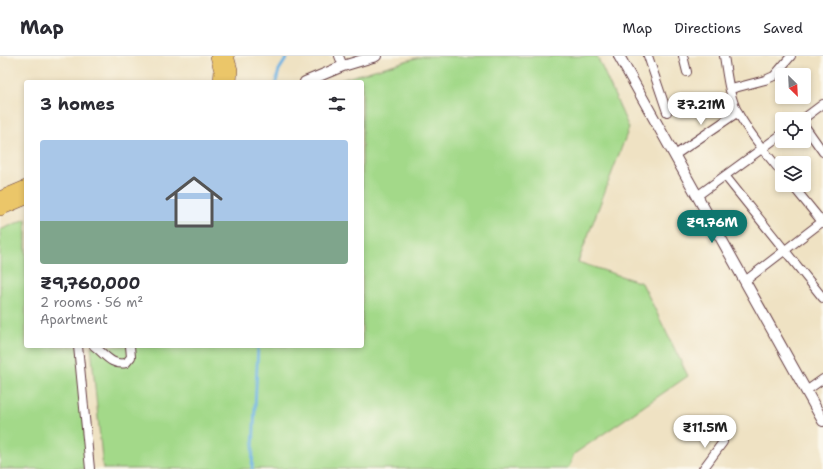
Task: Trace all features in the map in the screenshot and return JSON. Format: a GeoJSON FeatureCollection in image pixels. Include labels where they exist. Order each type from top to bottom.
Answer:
{"type":"FeatureCollection","features":[{"type":"Feature","properties":{"kind":"main road"},"geometry":{"type":"LineString","coordinates":[[217,56],[221,71],[220,80]]}},
{"type":"Feature","properties":{"kind":"main road"},"geometry":{"type":"LineString","coordinates":[[227,56],[231,70],[230,80]]}},
{"type":"Feature","properties":{"kind":"main road"},"geometry":{"type":"LineString","coordinates":[[0,198],[24,188]]}},
{"type":"Feature","properties":{"kind":"main road"},"geometry":{"type":"LineString","coordinates":[[0,209],[24,199]]}},
{"type":"Feature","properties":{"kind":"street"},"geometry":{"type":"LineString","coordinates":[[339,56],[343,66]]}},
{"type":"Feature","properties":{"kind":"street"},"geometry":{"type":"LineString","coordinates":[[310,80],[343,66],[376,56]]}},
{"type":"Feature","properties":{"kind":"street"},"geometry":{"type":"LineString","coordinates":[[619,56],[823,421]]}},
{"type":"Feature","properties":{"kind":"street"},"geometry":{"type":"LineString","coordinates":[[648,56],[666,112]]}},
{"type":"Feature","properties":{"kind":"street"},"geometry":{"type":"LineString","coordinates":[[683,56],[687,72]]}},
{"type":"Feature","properties":{"kind":"street"},"geometry":{"type":"LineString","coordinates":[[724,56],[730,89],[738,112],[762,149],[775,165]]}},
{"type":"Feature","properties":{"kind":"street"},"geometry":{"type":"LineString","coordinates":[[730,89],[765,80],[774,76],[791,56]]}},
{"type":"Feature","properties":{"kind":"street"},"geometry":{"type":"LineString","coordinates":[[811,113],[823,104]]}},
{"type":"Feature","properties":{"kind":"street"},"geometry":{"type":"LineString","coordinates":[[675,155],[738,112]]}},
{"type":"Feature","properties":{"kind":"street"},"geometry":{"type":"LineString","coordinates":[[811,135],[823,152]]}},
{"type":"Feature","properties":{"kind":"street"},"geometry":{"type":"LineString","coordinates":[[697,196],[726,177],[775,139]]}},
{"type":"Feature","properties":{"kind":"street"},"geometry":{"type":"LineString","coordinates":[[726,177],[823,298]]}},
{"type":"Feature","properties":{"kind":"street"},"geometry":{"type":"LineString","coordinates":[[745,281],[823,222],[798,192]]}},
{"type":"Feature","properties":{"kind":"street"},"geometry":{"type":"LineString","coordinates":[[78,348],[90,469]]}},
{"type":"Feature","properties":{"kind":"street"},"geometry":{"type":"LineString","coordinates":[[96,348],[114,363],[122,364],[126,363],[130,357],[130,348]]}},
{"type":"Feature","properties":{"kind":"street"},"geometry":{"type":"LineString","coordinates":[[806,391],[823,379]]}},
{"type":"Feature","properties":{"kind":"street"},"geometry":{"type":"LineString","coordinates":[[705,468],[723,442]]}},
{"type":"Feature","properties":{"kind":"green space"},"geometry":{"type":"Polygon","coordinates":[[[423,56],[597,56],[629,128],[578,262],[642,283],[688,376],[574,454],[568,469],[103,469],[91,348],[364,348],[364,80],[340,80],[423,56]]]}},
{"type":"Feature","properties":{"kind":"green space"},"geometry":{"type":"Polygon","coordinates":[[[24,220],[24,348],[78,348],[88,469],[0,469],[0,230],[24,220]]]}},
{"type":"Feature","properties":{"kind":"waterway"},"geometry":{"type":"LineString","coordinates":[[276,80],[279,70],[288,56]]}},
{"type":"Feature","properties":{"kind":"waterway"},"geometry":{"type":"LineString","coordinates":[[252,469],[258,348]]}}]}
